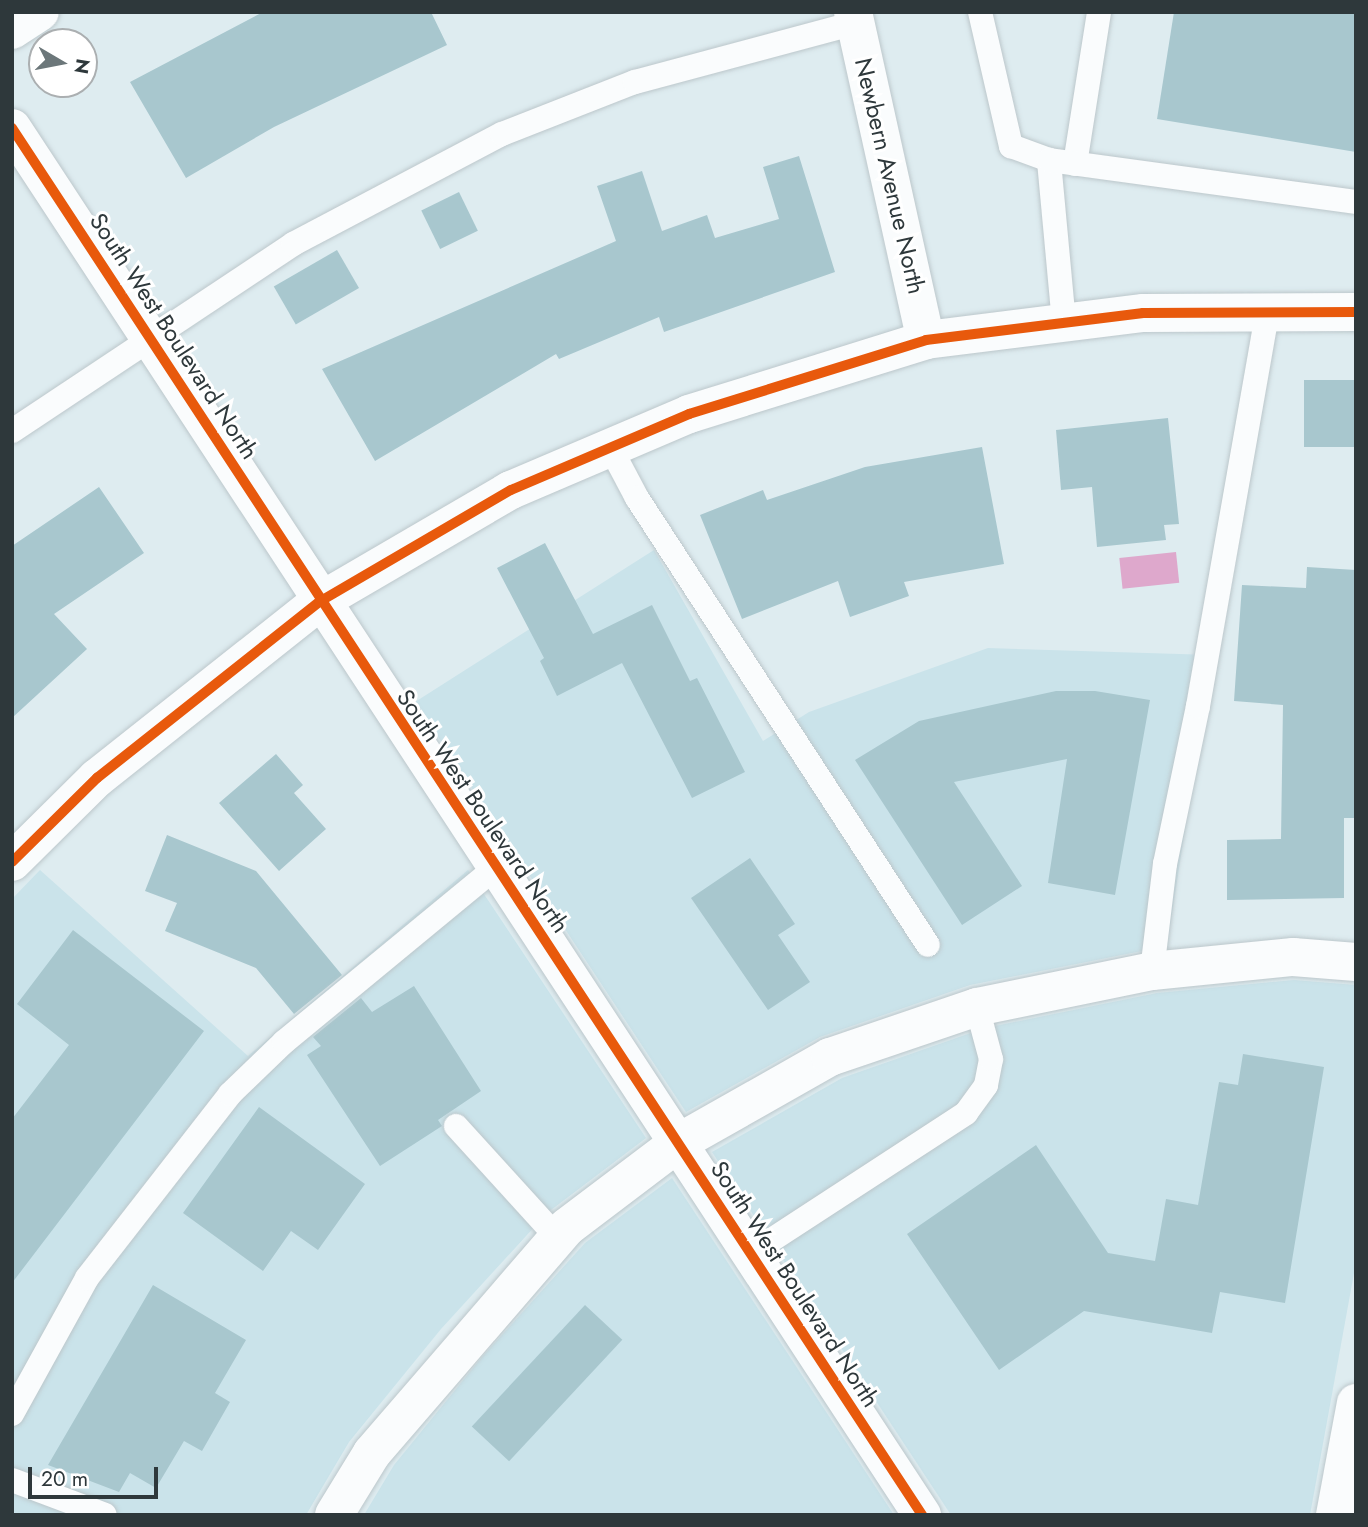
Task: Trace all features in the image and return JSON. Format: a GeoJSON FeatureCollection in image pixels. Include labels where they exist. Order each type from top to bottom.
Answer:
{"type":"FeatureCollection","features":[{"type":"Feature","properties":{"kind":"street"},"geometry":{"type":"LineString","coordinates":[[12,30],[40,12]]}},
{"type":"Feature","properties":{"kind":"street","name":"Newbern Avenue North"},"geometry":{"type":"LineString","coordinates":[[854,18],[926,340]]}},
{"type":"Feature","properties":{"kind":"street","name":"South West Boulevard North"},"geometry":{"type":"LineString","coordinates":[[12,128],[152,338],[319,602],[922,1515]]}},
{"type":"Feature","properties":{"kind":"street"},"geometry":{"type":"LineString","coordinates":[[12,862],[97,778],[319,602],[511,490],[689,414],[926,340],[1143,313],[1356,312]]}},
{"type":"Feature","properties":{"kind":"street"},"geometry":{"type":"LineString","coordinates":[[334,1515],[372,1453],[558,1238],[678,1143],[830,1057],[977,1007],[1152,971],[1293,957],[1356,962]]}},
{"type":"Feature","properties":{"kind":"street"},"geometry":{"type":"LineString","coordinates":[[1335,1515],[1356,1404]]}},
{"type":"Feature","properties":{"kind":"lane"},"geometry":{"type":"LineString","coordinates":[[980,12],[1011,146],[1049,160],[1356,202]]}},
{"type":"Feature","properties":{"kind":"lane"},"geometry":{"type":"LineString","coordinates":[[1075,164],[1099,12]]}},
{"type":"Feature","properties":{"kind":"lane"},"geometry":{"type":"LineString","coordinates":[[12,431],[293,244],[502,134],[635,82],[854,18]]}},
{"type":"Feature","properties":{"kind":"lane"},"geometry":{"type":"LineString","coordinates":[[1049,160],[1064,323]]}},
{"type":"Feature","properties":{"kind":"lane"},"geometry":{"type":"LineString","coordinates":[[1152,971],[1165,864],[1198,706],[1267,313]]}},
{"type":"Feature","properties":{"kind":"lane"},"geometry":{"type":"LineString","coordinates":[[610,447],[637,498],[928,945]]}},
{"type":"Feature","properties":{"kind":"lane"},"geometry":{"type":"LineString","coordinates":[[12,1414],[87,1278],[230,1094],[284,1042],[495,868]]}},
{"type":"Feature","properties":{"kind":"lane"},"geometry":{"type":"LineString","coordinates":[[750,1254],[966,1113],[986,1085],[991,1059],[977,1007]]}},
{"type":"Feature","properties":{"kind":"lane"},"geometry":{"type":"LineString","coordinates":[[456,1126],[558,1238]]}},
{"type":"Feature","properties":{"kind":"lane"},"geometry":{"type":"LineString","coordinates":[[12,1480],[105,1515]]}},
{"type":"Feature","properties":{"kind":"shaded area"},"geometry":{"type":"Polygon","coordinates":[[[654,550],[763,741],[809,712],[988,648],[1212,655],[1167,946],[970,985],[820,1037],[686,1112],[415,702],[654,550]]]}},
{"type":"Feature","properties":{"kind":"shaded area"},"geometry":{"type":"Polygon","coordinates":[[[1176,552],[1179,583],[1123,589],[1119,558],[1176,552]]]}},
{"type":"Feature","properties":{"kind":"shaded area"},"geometry":{"type":"Polygon","coordinates":[[[40,870],[248,1056],[468,870],[646,1138],[547,1213],[441,1329],[349,1442],[306,1515],[12,1515],[12,899],[40,870]]]}},
{"type":"Feature","properties":{"kind":"shaded area"},"geometry":{"type":"Polygon","coordinates":[[[1294,980],[1356,985],[1356,1262],[1310,1515],[951,1515],[712,1152],[842,1078],[985,1028],[1157,993],[1294,980]]]}},
{"type":"Feature","properties":{"kind":"shaded area"},"geometry":{"type":"Polygon","coordinates":[[[672,1178],[894,1515],[364,1515],[394,1465],[482,1357],[585,1243],[672,1178]]]}},
{"type":"Feature","properties":{"kind":"building"},"geometry":{"type":"Polygon","coordinates":[[[263,12],[431,12],[447,45],[274,127],[186,178],[130,82],[263,12]]]}},
{"type":"Feature","properties":{"kind":"building"},"geometry":{"type":"Polygon","coordinates":[[[1174,12],[1356,12],[1356,152],[1157,119],[1174,12]]]}},
{"type":"Feature","properties":{"kind":"building"},"geometry":{"type":"Polygon","coordinates":[[[799,156],[835,272],[664,332],[659,317],[559,359],[556,354],[375,461],[322,369],[616,241],[597,186],[642,171],[662,231],[707,215],[715,238],[779,219],[763,167],[799,156]]]}},
{"type":"Feature","properties":{"kind":"building"},"geometry":{"type":"Polygon","coordinates":[[[459,192],[478,231],[440,249],[421,210],[459,192]]]}},
{"type":"Feature","properties":{"kind":"building"},"geometry":{"type":"Polygon","coordinates":[[[337,250],[359,288],[296,325],[274,286],[337,250]]]}},
{"type":"Feature","properties":{"kind":"building"},"geometry":{"type":"Polygon","coordinates":[[[1304,380],[1356,380],[1356,447],[1304,447],[1304,380]]]}},
{"type":"Feature","properties":{"kind":"building"},"geometry":{"type":"Polygon","coordinates":[[[1168,418],[1179,524],[1164,525],[1166,540],[1097,547],[1092,487],[1061,490],[1056,430],[1168,418]]]}},
{"type":"Feature","properties":{"kind":"building"},"geometry":{"type":"Polygon","coordinates":[[[982,447],[1004,564],[904,582],[909,596],[850,617],[838,581],[742,619],[700,515],[763,490],[767,500],[865,467],[982,447]]]}},
{"type":"Feature","properties":{"kind":"building"},"geometry":{"type":"Polygon","coordinates":[[[99,487],[144,553],[54,614],[87,649],[12,718],[12,546],[99,487]]]}},
{"type":"Feature","properties":{"kind":"building"},"geometry":{"type":"Polygon","coordinates":[[[545,543],[593,634],[652,605],[690,681],[697,678],[745,772],[692,798],[622,663],[557,696],[540,661],[544,658],[497,568],[545,543]]]}},
{"type":"Feature","properties":{"kind":"building"},"geometry":{"type":"Polygon","coordinates":[[[1307,567],[1356,570],[1356,818],[1344,818],[1344,898],[1227,900],[1227,840],[1281,839],[1283,705],[1234,701],[1242,585],[1306,588],[1307,567]]]}},
{"type":"Feature","properties":{"kind":"building"},"geometry":{"type":"Polygon","coordinates":[[[1056,691],[1095,691],[1150,700],[1115,895],[1048,883],[1067,759],[954,782],[1022,886],[962,925],[855,760],[919,721],[1056,691]]]}},
{"type":"Feature","properties":{"kind":"building"},"geometry":{"type":"Polygon","coordinates":[[[276,754],[303,785],[294,793],[326,829],[279,871],[219,803],[276,754]]]}},
{"type":"Feature","properties":{"kind":"building"},"geometry":{"type":"Polygon","coordinates":[[[167,835],[256,871],[342,975],[294,1014],[256,968],[165,931],[177,903],[145,891],[167,835]]]}},
{"type":"Feature","properties":{"kind":"building"},"geometry":{"type":"Polygon","coordinates":[[[750,858],[795,924],[778,935],[810,982],[768,1010],[691,898],[750,858]]]}},
{"type":"Feature","properties":{"kind":"building"},"geometry":{"type":"Polygon","coordinates":[[[73,930],[204,1031],[12,1283],[12,1119],[69,1045],[17,1004],[73,930]]]}},
{"type":"Feature","properties":{"kind":"building"},"geometry":{"type":"Polygon","coordinates":[[[414,986],[481,1091],[438,1120],[442,1126],[380,1166],[307,1055],[321,1046],[313,1037],[361,998],[372,1012],[414,986]]]}},
{"type":"Feature","properties":{"kind":"building"},"geometry":{"type":"Polygon","coordinates":[[[1243,1054],[1324,1067],[1285,1303],[1220,1292],[1212,1333],[1084,1311],[999,1370],[907,1234],[1036,1145],[1108,1253],[1155,1261],[1166,1199],[1198,1205],[1219,1082],[1238,1085],[1243,1054]]]}},
{"type":"Feature","properties":{"kind":"building"},"geometry":{"type":"Polygon","coordinates":[[[259,1107],[365,1184],[318,1250],[291,1231],[263,1271],[183,1213],[259,1107]]]}},
{"type":"Feature","properties":{"kind":"building"},"geometry":{"type":"Polygon","coordinates":[[[153,1285],[246,1340],[215,1393],[230,1402],[202,1451],[184,1441],[156,1488],[130,1473],[119,1492],[48,1465],[153,1285]]]}},
{"type":"Feature","properties":{"kind":"building"},"geometry":{"type":"Polygon","coordinates":[[[585,1305],[622,1340],[509,1461],[472,1426],[585,1305]]]}},
{"type":"Feature","properties":{"kind":"cycle path"},"geometry":{"type":"LineString","coordinates":[[12,128],[922,1515]]}},
{"type":"Feature","properties":{"kind":"cycle path"},"geometry":{"type":"LineString","coordinates":[[12,862],[97,778],[319,602],[511,490],[689,414],[926,340],[1143,313],[1356,312]]}}]}
